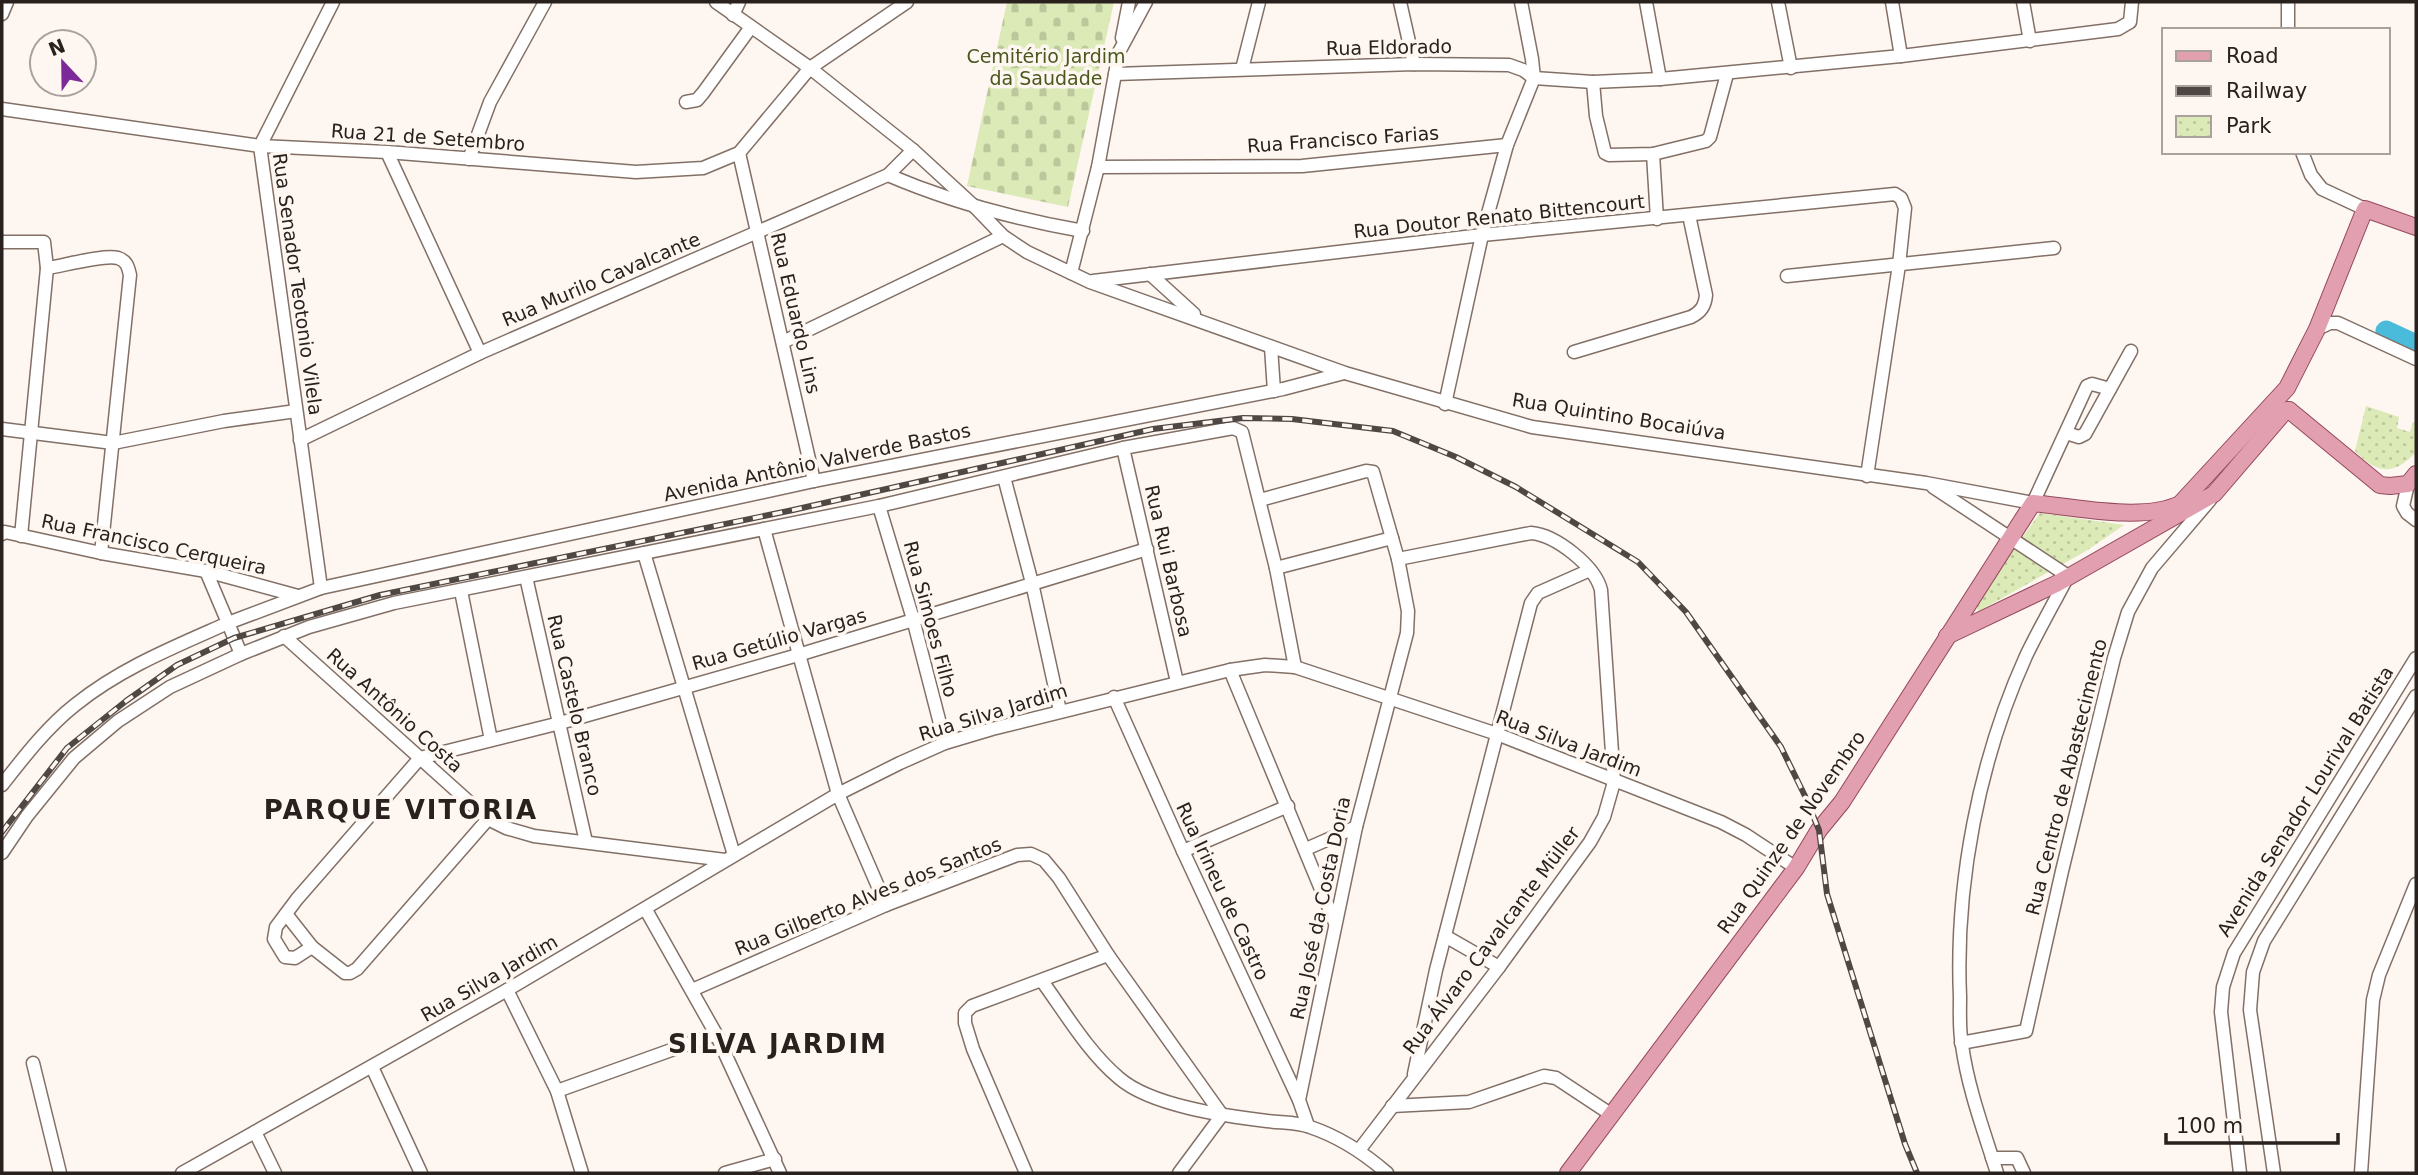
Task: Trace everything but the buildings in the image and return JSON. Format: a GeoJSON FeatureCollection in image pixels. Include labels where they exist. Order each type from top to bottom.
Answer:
{"type":"FeatureCollection","features":[{"type":"Feature","properties":{"kind":"main road"},"geometry":{"type":"LineString","coordinates":[[2182,508],[2287,388],[2317,329],[2365,209],[2416,227]]}},
{"type":"Feature","properties":{"kind":"main road"},"geometry":{"type":"LineString","coordinates":[[2287,388],[2289,410],[2375,482],[2384,486],[2412,479]]}},
{"type":"Feature","properties":{"kind":"main road"},"geometry":{"type":"LineString","coordinates":[[1947,636],[2068,576],[2109,554],[2182,508],[2214,494],[2277,420],[2289,410]]}},
{"type":"Feature","properties":{"kind":"main road","name":"Rua Quintino Bocaiúva"},"geometry":{"type":"LineString","coordinates":[[2033,503],[2123,512],[2162,512],[2182,508]]}},
{"type":"Feature","properties":{"kind":"main road","name":"Rua Quinze de Novembro"},"geometry":{"type":"LineString","coordinates":[[1568,1173],[1796,868],[1819,830],[1842,802],[2033,503]]}},
{"type":"Feature","properties":{"kind":"main road"},"geometry":{"type":"LineString","coordinates":[[2109,554],[2130,529],[2129,520],[2123,512]]}},
{"type":"Feature","properties":{"kind":"street"},"geometry":{"type":"LineString","coordinates":[[2,14],[6,2]]}},
{"type":"Feature","properties":{"kind":"street","name":"Rua Senador Teotonio Vilela"},"geometry":{"type":"LineString","coordinates":[[321,588],[260,146],[333,2]]}},
{"type":"Feature","properties":{"kind":"street"},"geometry":{"type":"LineString","coordinates":[[469,159],[490,103],[545,2]]}},
{"type":"Feature","properties":{"kind":"street","name":"Rua Quintino Bocaiúva"},"geometry":{"type":"LineString","coordinates":[[716,2],[810,68],[913,150],[1003,236],[1027,252],[1090,282],[1200,319],[1345,373],[1532,427],[1926,483],[2033,503]]}},
{"type":"Feature","properties":{"kind":"street"},"geometry":{"type":"LineString","coordinates":[[733,15],[739,2]]}},
{"type":"Feature","properties":{"kind":"street","name":"Rua 21 de Setembro"},"geometry":{"type":"LineString","coordinates":[[2,109],[260,146],[387,152],[636,172],[703,168],[739,153],[810,68],[908,2]]}},
{"type":"Feature","properties":{"kind":"street"},"geometry":{"type":"LineString","coordinates":[[1070,273],[1098,167],[1129,2]]}},
{"type":"Feature","properties":{"kind":"street"},"geometry":{"type":"LineString","coordinates":[[1119,52],[1146,2]]}},
{"type":"Feature","properties":{"kind":"street"},"geometry":{"type":"LineString","coordinates":[[1242,69],[1259,2]]}},
{"type":"Feature","properties":{"kind":"street"},"geometry":{"type":"LineString","coordinates":[[1401,2],[1414,64]]}},
{"type":"Feature","properties":{"kind":"street"},"geometry":{"type":"LineString","coordinates":[[1445,404],[1482,235],[1507,145],[1534,78],[1521,2]]}},
{"type":"Feature","properties":{"kind":"street"},"geometry":{"type":"LineString","coordinates":[[1647,2],[1660,79]]}},
{"type":"Feature","properties":{"kind":"street"},"geometry":{"type":"LineString","coordinates":[[1778,2],[1791,68]]}},
{"type":"Feature","properties":{"kind":"street"},"geometry":{"type":"LineString","coordinates":[[1892,2],[1901,56]]}},
{"type":"Feature","properties":{"kind":"street"},"geometry":{"type":"LineString","coordinates":[[2023,2],[2030,41]]}},
{"type":"Feature","properties":{"kind":"street"},"geometry":{"type":"LineString","coordinates":[[1534,78],[1593,82],[1660,79],[1791,68],[2030,41],[2118,29],[2130,22],[2132,2]]}},
{"type":"Feature","properties":{"kind":"street"},"geometry":{"type":"LineString","coordinates":[[2288,2],[2288,28]]}},
{"type":"Feature","properties":{"kind":"street"},"geometry":{"type":"LineString","coordinates":[[686,102],[697,100],[751,27]]}},
{"type":"Feature","properties":{"kind":"street","name":"Rua Eldorado"},"geometry":{"type":"LineString","coordinates":[[1115,74],[1414,64],[1509,65],[1534,78]]}},
{"type":"Feature","properties":{"kind":"street"},"geometry":{"type":"LineString","coordinates":[[1593,82],[1596,116],[1605,153],[1653,154],[1706,141],[1710,137],[1727,74]]}},
{"type":"Feature","properties":{"kind":"street","name":"Rua Francisco Farias"},"geometry":{"type":"LineString","coordinates":[[1098,167],[1302,166],[1507,145]]}},
{"type":"Feature","properties":{"kind":"street","name":"Rua Murilo Cavalcante"},"geometry":{"type":"LineString","coordinates":[[300,440],[480,353],[888,175],[913,150]]}},
{"type":"Feature","properties":{"kind":"street"},"geometry":{"type":"LineString","coordinates":[[387,152],[480,353]]}},
{"type":"Feature","properties":{"kind":"street","name":"Rua Eduardo Lins"},"geometry":{"type":"LineString","coordinates":[[739,153],[814,481]]}},
{"type":"Feature","properties":{"kind":"street"},"geometry":{"type":"LineString","coordinates":[[1653,154],[1657,219]]}},
{"type":"Feature","properties":{"kind":"street"},"geometry":{"type":"LineString","coordinates":[[2303,154],[2311,175],[2322,189],[2365,209]]}},
{"type":"Feature","properties":{"kind":"street"},"geometry":{"type":"LineString","coordinates":[[888,175],[975,207],[1035,223],[1083,231]]}},
{"type":"Feature","properties":{"kind":"street","name":"Rua Doutor Renato Bittencourt"},"geometry":{"type":"LineString","coordinates":[[1090,282],[1482,235],[1895,194],[1901,198],[1905,208],[1899,265]]}},
{"type":"Feature","properties":{"kind":"street"},"geometry":{"type":"LineString","coordinates":[[1574,352],[1700,312],[1706,302],[1706,295],[1689,215]]}},
{"type":"Feature","properties":{"kind":"street"},"geometry":{"type":"LineString","coordinates":[[783,342],[1003,236]]}},
{"type":"Feature","properties":{"kind":"street"},"geometry":{"type":"LineString","coordinates":[[2,242],[44,242],[47,268],[21,536]]}},
{"type":"Feature","properties":{"kind":"street"},"geometry":{"type":"LineString","coordinates":[[1787,276],[2054,248]]}},
{"type":"Feature","properties":{"kind":"street"},"geometry":{"type":"LineString","coordinates":[[47,268],[108,258],[120,258],[128,264],[130,275],[101,553]]}},
{"type":"Feature","properties":{"kind":"street"},"geometry":{"type":"LineString","coordinates":[[1867,476],[1899,265]]}},
{"type":"Feature","properties":{"kind":"street"},"geometry":{"type":"LineString","coordinates":[[1150,274],[1200,319]]}},
{"type":"Feature","properties":{"kind":"street"},"geometry":{"type":"LineString","coordinates":[[2317,329],[2330,323],[2338,323],[2416,359]]}},
{"type":"Feature","properties":{"kind":"street"},"geometry":{"type":"LineString","coordinates":[[1271,347],[1273,391]]}},
{"type":"Feature","properties":{"kind":"street"},"geometry":{"type":"LineString","coordinates":[[2066,433],[2080,437],[2085,434],[2131,351]]}},
{"type":"Feature","properties":{"kind":"street","name":"Avenida Antônio Valverde Bastos"},"geometry":{"type":"LineString","coordinates":[[2,785],[37,741],[73,706],[111,679],[148,658],[228,623],[321,588],[814,481],[1273,391],[1345,373]]}},
{"type":"Feature","properties":{"kind":"street"},"geometry":{"type":"LineString","coordinates":[[2033,503],[2087,386],[2092,384],[2110,389]]}},
{"type":"Feature","properties":{"kind":"street"},"geometry":{"type":"LineString","coordinates":[[2,429],[113,443],[225,421],[296,411]]}},
{"type":"Feature","properties":{"kind":"street"},"geometry":{"type":"LineString","coordinates":[[2,853],[27,816],[74,758],[109,728],[170,687],[284,636],[366,609],[879,506],[1123,449],[1233,428],[1241,431],[1260,500],[1295,667]]}},
{"type":"Feature","properties":{"kind":"street","name":"Rua Rui Barbosa"},"geometry":{"type":"LineString","coordinates":[[1123,449],[1177,682]]}},
{"type":"Feature","properties":{"kind":"street","name":"Rua José da Costa Doria"},"geometry":{"type":"LineString","coordinates":[[1260,500],[1366,471],[1373,472],[1398,559],[1408,611],[1407,632],[1356,827],[1299,1100]]}},
{"type":"Feature","properties":{"kind":"street"},"geometry":{"type":"LineString","coordinates":[[1003,477],[1032,583],[1060,711]]}},
{"type":"Feature","properties":{"kind":"street"},"geometry":{"type":"LineString","coordinates":[[2412,479],[2403,506],[2416,520]]}},
{"type":"Feature","properties":{"kind":"street"},"geometry":{"type":"LineString","coordinates":[[1926,483],[2068,576],[2026,656],[2001,720],[1971,837],[1961,904],[1961,1043],[1967,1075],[1997,1173]]}},
{"type":"Feature","properties":{"kind":"street","name":"Rua Centro de Abastecimento"},"geometry":{"type":"LineString","coordinates":[[1961,1043],[2026,1031],[2062,871],[2114,658],[2128,612],[2152,568],[2214,494]]}},
{"type":"Feature","properties":{"kind":"street","name":"Rua Simoes Filho"},"geometry":{"type":"LineString","coordinates":[[879,506],[914,619],[945,743]]}},
{"type":"Feature","properties":{"kind":"street"},"geometry":{"type":"LineString","coordinates":[[764,529],[838,794],[886,905]]}},
{"type":"Feature","properties":{"kind":"street","name":"Rua Francisco Cerqueira"},"geometry":{"type":"LineString","coordinates":[[3,532],[101,553],[206,571],[299,596]]}},
{"type":"Feature","properties":{"kind":"street","name":"Rua Álvaro Cavalcante Müller"},"geometry":{"type":"LineString","coordinates":[[1360,1149],[1499,967],[1590,842],[1604,817],[1614,782],[1601,590],[1590,570],[1569,551],[1543,536],[1531,533],[1398,559]]}},
{"type":"Feature","properties":{"kind":"street"},"geometry":{"type":"LineString","coordinates":[[1276,568],[1392,538]]}},
{"type":"Feature","properties":{"kind":"street","name":"Rua Getúlio Vargas"},"geometry":{"type":"LineString","coordinates":[[420,758],[560,723],[798,655],[1147,549]]}},
{"type":"Feature","properties":{"kind":"street"},"geometry":{"type":"LineString","coordinates":[[644,553],[729,858]]}},
{"type":"Feature","properties":{"kind":"street"},"geometry":{"type":"LineString","coordinates":[[1413,1077],[1445,936],[1531,603],[1538,593],[1590,570]]}},
{"type":"Feature","properties":{"kind":"street"},"geometry":{"type":"LineString","coordinates":[[206,571],[241,654]]}},
{"type":"Feature","properties":{"kind":"street","name":"Rua Castelo Branco"},"geometry":{"type":"LineString","coordinates":[[526,577],[586,842]]}},
{"type":"Feature","properties":{"kind":"street"},"geometry":{"type":"LineString","coordinates":[[461,592],[491,740]]}},
{"type":"Feature","properties":{"kind":"street","name":"Rua Antônio Costa"},"geometry":{"type":"LineString","coordinates":[[284,636],[488,819],[506,828],[534,836],[729,858]]}},
{"type":"Feature","properties":{"kind":"street","name":"Avenida Senador Lourival Batista"},"geometry":{"type":"LineString","coordinates":[[2240,1173],[2221,1012],[2223,987],[2234,953],[2416,658]]}},
{"type":"Feature","properties":{"kind":"street","name":"Rua Silva Jardim"},"geometry":{"type":"LineString","coordinates":[[182,1173],[199,1169],[256,1132],[646,910],[838,794],[945,743],[1114,697],[1230,670],[1265,665],[1295,667],[1497,734],[1721,822],[1796,868]]}},
{"type":"Feature","properties":{"kind":"street"},"geometry":{"type":"LineString","coordinates":[[1230,670],[1335,923]]}},
{"type":"Feature","properties":{"kind":"street","name":"Avenida Senador Lourival Batista"},"geometry":{"type":"LineString","coordinates":[[2274,1173],[2250,1010],[2253,972],[2264,941],[2416,696]]}},
{"type":"Feature","properties":{"kind":"street","name":"Rua Irineu de Castro"},"geometry":{"type":"LineString","coordinates":[[1114,697],[1299,1100]]}},
{"type":"Feature","properties":{"kind":"street"},"geometry":{"type":"LineString","coordinates":[[312,947],[295,958],[285,957],[274,939],[274,931],[420,758]]}},
{"type":"Feature","properties":{"kind":"street"},"geometry":{"type":"LineString","coordinates":[[1183,851],[1288,806]]}},
{"type":"Feature","properties":{"kind":"street"},"geometry":{"type":"LineString","coordinates":[[286,914],[312,947],[345,973],[350,973],[357,969],[488,819]]}},
{"type":"Feature","properties":{"kind":"street"},"geometry":{"type":"LineString","coordinates":[[1306,849],[1356,827]]}},
{"type":"Feature","properties":{"kind":"street","name":"Rua Gilberto Alves dos Santos"},"geometry":{"type":"LineString","coordinates":[[692,990],[886,905],[1017,855],[1031,854],[1044,860],[1059,878],[1108,955],[1222,1115]]}},
{"type":"Feature","properties":{"kind":"street"},"geometry":{"type":"LineString","coordinates":[[2361,1173],[2372,1000],[2379,975],[2415,892]]}},
{"type":"Feature","properties":{"kind":"street"},"geometry":{"type":"LineString","coordinates":[[646,910],[716,1034],[780,1173]]}},
{"type":"Feature","properties":{"kind":"street"},"geometry":{"type":"LineString","coordinates":[[1445,936],[1499,967]]}},
{"type":"Feature","properties":{"kind":"street"},"geometry":{"type":"LineString","coordinates":[[1026,1173],[973,1049],[965,1023],[965,1013],[972,1006],[1108,955]]}},
{"type":"Feature","properties":{"kind":"street"},"geometry":{"type":"LineString","coordinates":[[1042,981],[1096,1054],[1119,1079],[1139,1091],[1222,1115],[1308,1126],[1360,1149],[1387,1173]]}},
{"type":"Feature","properties":{"kind":"street"},"geometry":{"type":"LineString","coordinates":[[508,990],[557,1091],[583,1173]]}},
{"type":"Feature","properties":{"kind":"street"},"geometry":{"type":"LineString","coordinates":[[557,1091],[716,1034]]}},
{"type":"Feature","properties":{"kind":"street"},"geometry":{"type":"LineString","coordinates":[[33,1063],[61,1173]]}},
{"type":"Feature","properties":{"kind":"street"},"geometry":{"type":"LineString","coordinates":[[372,1067],[421,1173]]}},
{"type":"Feature","properties":{"kind":"street"},"geometry":{"type":"LineString","coordinates":[[1392,1106],[1469,1102],[1544,1076],[1556,1078],[1612,1115]]}},
{"type":"Feature","properties":{"kind":"street"},"geometry":{"type":"LineString","coordinates":[[1299,1100],[1308,1126]]}},
{"type":"Feature","properties":{"kind":"street"},"geometry":{"type":"LineString","coordinates":[[1179,1173],[1222,1115]]}},
{"type":"Feature","properties":{"kind":"street"},"geometry":{"type":"LineString","coordinates":[[256,1132],[275,1173]]}},
{"type":"Feature","properties":{"kind":"street"},"geometry":{"type":"LineString","coordinates":[[1992,1158],[2017,1158],[2024,1173]]}},
{"type":"Feature","properties":{"kind":"street"},"geometry":{"type":"LineString","coordinates":[[725,1173],[775,1159]]}},
{"type":"Feature","properties":{"kind":"green space","name":"Cemitério Jardim da Saudade"},"geometry":{"type":"Polygon","coordinates":[[[1007,2],[1114,2],[1068,207],[967,186],[1007,2]]]}},
{"type":"Feature","properties":{"kind":"green space"},"geometry":{"type":"Polygon","coordinates":[[[2366,406],[2399,417],[2397,428],[2410,432],[2413,422],[2416,423],[2416,452],[2408,460],[2393,468],[2378,468],[2355,451],[2366,406]]]}},
{"type":"Feature","properties":{"kind":"green space"},"geometry":{"type":"Polygon","coordinates":[[[2040,513],[2124,525],[2086,551],[1979,611],[1974,605],[2040,513]]]}},
{"type":"Feature","properties":{"kind":"waterway"},"geometry":{"type":"LineString","coordinates":[[2386,331],[2416,345]]}},
{"type":"Feature","properties":{"kind":"railway"},"geometry":{"type":"LineString","coordinates":[[2,832],[67,748],[177,665],[234,638],[380,595],[793,510],[1153,429],[1243,418],[1292,419],[1393,431],[1456,457],[1516,487],[1638,562],[1686,612],[1781,747],[1805,796],[1819,830],[1827,894],[1905,1144],[1917,1173]]}},
{"type":"Feature","properties":{"kind":"district","name":"PARQUE VITORIA"},"geometry":{"type":"Point","coordinates":[401,810]}},
{"type":"Feature","properties":{"kind":"district","name":"SILVA JARDIM"},"geometry":{"type":"Point","coordinates":[778,1044]}}]}
